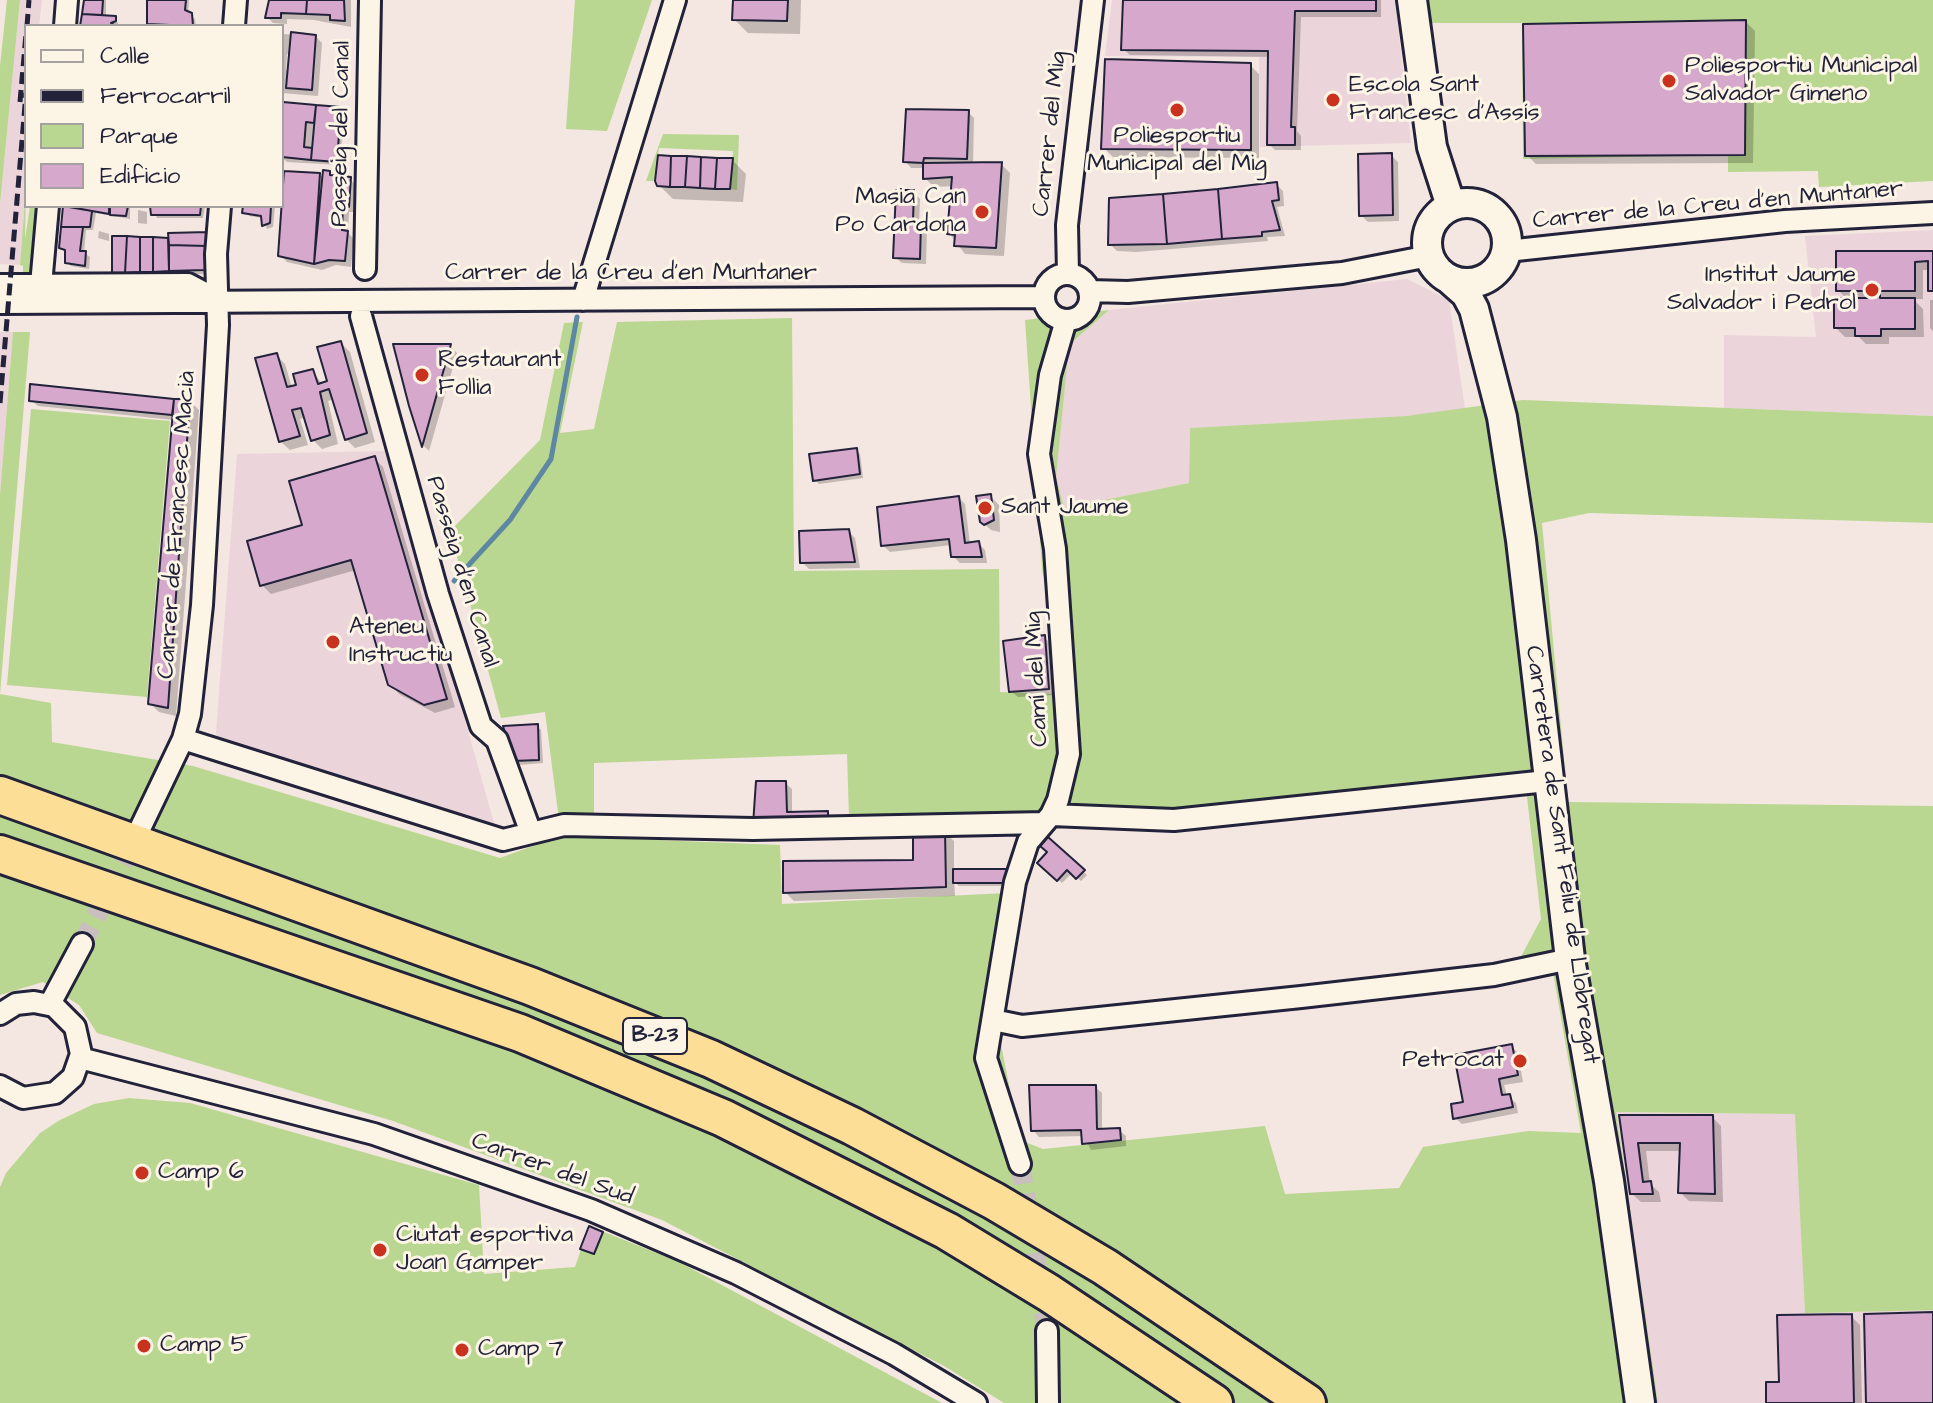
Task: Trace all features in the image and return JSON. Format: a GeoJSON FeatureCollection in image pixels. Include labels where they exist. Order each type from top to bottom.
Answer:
{"type":"FeatureCollection","features":[{"type":"Feature","properties":{"kind":"highway","name":"B-23"},"geometry":{"type":"LineString","coordinates":[[1,796],[530,986],[711,1059],[852,1126],[994,1201],[1105,1267],[1307,1403]]}},
{"type":"Feature","properties":{"kind":"highway","name":"B-23"},"geometry":{"type":"LineString","coordinates":[[0,854],[490,1023],[723,1118],[947,1231],[1049,1293],[1214,1403]]}},
{"type":"Feature","properties":{"kind":"street"},"geometry":{"type":"LineString","coordinates":[[65,24],[67,0]]}},
{"type":"Feature","properties":{"kind":"street"},"geometry":{"type":"LineString","coordinates":[[234,24],[236,0]]}},
{"type":"Feature","properties":{"kind":"street","name":"Passeig del Canal"},"geometry":{"type":"LineString","coordinates":[[365,269],[370,0]]}},
{"type":"Feature","properties":{"kind":"street"},"geometry":{"type":"LineString","coordinates":[[583,300],[675,0]]}},
{"type":"Feature","properties":{"kind":"street","name":"Carrer del Mig"},"geometry":{"type":"LineString","coordinates":[[1068,274],[1067,225],[1093,0]]}},
{"type":"Feature","properties":{"kind":"street"},"geometry":{"type":"LineString","coordinates":[[1412,0],[1432,147],[1451,206]]}},
{"type":"Feature","properties":{"kind":"street"},"geometry":{"type":"LineString","coordinates":[[1474,309],[1507,251],[1506,232],[1492,212],[1475,203],[1451,206],[1437,216],[1430,227],[1429,256],[1437,270],[1449,279],[1467,284],[1490,277]]}},
{"type":"Feature","properties":{"kind":"street"},"geometry":{"type":"LineString","coordinates":[[41,285],[48,208]]}},
{"type":"Feature","properties":{"kind":"street","name":"Carrer de Francesc Macià"},"geometry":{"type":"LineString","coordinates":[[137,835],[183,739],[190,714],[202,605],[220,208]]}},
{"type":"Feature","properties":{"kind":"street","name":"Carrer de la Creu d'en Muntaner"},"geometry":{"type":"LineString","coordinates":[[1507,251],[1785,221],[1933,213]]}},
{"type":"Feature","properties":{"kind":"street"},"geometry":{"type":"LineString","coordinates":[[1089,291],[1085,311],[1066,320],[1048,311],[1043,297],[1049,282],[1068,274],[1077,276],[1089,291],[1128,292],[1342,273],[1429,256]]}},
{"type":"Feature","properties":{"kind":"street","name":"Carretera de Sant Feliu de Llobregat"},"geometry":{"type":"LineString","coordinates":[[1449,279],[1466,294],[1474,309],[1502,417],[1570,959],[1609,1181],[1640,1403]]}},
{"type":"Feature","properties":{"kind":"street","name":"Carrer de la Creu d'en Muntaner"},"geometry":{"type":"LineString","coordinates":[[0,285],[188,284],[218,300]]}},
{"type":"Feature","properties":{"kind":"street","name":"Carrer de la Creu d'en Muntaner"},"geometry":{"type":"LineString","coordinates":[[0,303],[1043,297]]}},
{"type":"Feature","properties":{"kind":"street","name":"Passeig d'en Canal"},"geometry":{"type":"LineString","coordinates":[[361,316],[438,594],[481,726],[497,740],[531,833]]}},
{"type":"Feature","properties":{"kind":"street","name":"Camí del Mig"},"geometry":{"type":"LineString","coordinates":[[1020,1164],[986,1058],[1015,882],[1028,842],[1047,819],[1069,754],[1055,549],[1039,454],[1050,375],[1066,320]]}},
{"type":"Feature","properties":{"kind":"street"},"geometry":{"type":"LineString","coordinates":[[183,739],[503,840],[564,825],[753,829],[1047,819],[1174,820],[1547,781]]}},
{"type":"Feature","properties":{"kind":"street"},"geometry":{"type":"LineString","coordinates":[[50,1004],[82,944]]}},
{"type":"Feature","properties":{"kind":"street"},"geometry":{"type":"LineString","coordinates":[[993,1020],[1022,1026],[1301,997],[1494,975],[1570,959]]}},
{"type":"Feature","properties":{"kind":"street"},"geometry":{"type":"LineString","coordinates":[[0,1014],[16,1004],[50,1004],[75,1027],[80,1058],[73,1077],[55,1093],[23,1098],[3,1095]]}},
{"type":"Feature","properties":{"kind":"street","name":"Carrer del Sud"},"geometry":{"type":"LineString","coordinates":[[80,1058],[374,1134],[591,1210],[736,1273],[894,1354],[976,1403]]}},
{"type":"Feature","properties":{"kind":"street"},"geometry":{"type":"LineString","coordinates":[[1047,1331],[1048,1403]]}},
{"type":"Feature","properties":{"kind":"shaded area"},"geometry":{"type":"Polygon","coordinates":[[[20,0],[42,0],[39,24],[24,24],[24,208],[20,265],[0,264],[0,204],[20,0]]]}},
{"type":"Feature","properties":{"kind":"shaded area","name":"Escola Sant Francesc d'Assís"},"geometry":{"type":"Polygon","coordinates":[[[1112,0],[1395,0],[1411,143],[1260,147],[1259,57],[1105,56],[1112,0]]]}},
{"type":"Feature","properties":{"kind":"shaded area","name":"Institut Jaume Salvador i Pedrol"},"geometry":{"type":"Polygon","coordinates":[[[1933,230],[1933,416],[1724,408],[1724,335],[1816,337],[1805,236],[1933,230]]]}},
{"type":"Feature","properties":{"kind":"shaded area"},"geometry":{"type":"Polygon","coordinates":[[[1407,279],[1449,300],[1465,409],[1406,416],[1190,428],[1189,483],[1064,508],[1055,477],[1069,345],[1109,310],[1407,279]]]}},
{"type":"Feature","properties":{"kind":"shaded area"},"geometry":{"type":"Polygon","coordinates":[[[0,332],[13,332],[0,495],[0,332]]]}},
{"type":"Feature","properties":{"kind":"shaded area","name":"Ateneu Instructiu"},"geometry":{"type":"Polygon","coordinates":[[[388,451],[494,823],[220,741],[216,733],[237,454],[388,451]]]}},
{"type":"Feature","properties":{"kind":"shaded area"},"geometry":{"type":"Polygon","coordinates":[[[1615,1112],[1796,1114],[1805,1312],[1933,1310],[1933,1403],[1658,1403],[1615,1112]]]}},
{"type":"Feature","properties":{"kind":"green space"},"geometry":{"type":"Polygon","coordinates":[[[7,0],[20,0],[0,204],[0,66],[7,0]]]}},
{"type":"Feature","properties":{"kind":"green space"},"geometry":{"type":"Polygon","coordinates":[[[575,0],[652,0],[607,131],[566,129],[575,0]]]}},
{"type":"Feature","properties":{"kind":"green space","name":"Poliesportiu Municipal Salvador Gimeno"},"geometry":{"type":"Polygon","coordinates":[[[1427,0],[1933,0],[1933,181],[1819,187],[1818,171],[1728,172],[1728,155],[1523,159],[1522,24],[1528,23],[1430,23],[1427,0]]]}},
{"type":"Feature","properties":{"kind":"green space"},"geometry":{"type":"Polygon","coordinates":[[[663,134],[739,135],[737,190],[730,189],[733,151],[659,148],[655,181],[646,181],[663,134]]]}},
{"type":"Feature","properties":{"kind":"green space"},"geometry":{"type":"Polygon","coordinates":[[[24,208],[25,239],[30,208],[39,208],[31,274],[23,274],[23,266],[20,265],[24,208]]]}},
{"type":"Feature","properties":{"kind":"green space"},"geometry":{"type":"Polygon","coordinates":[[[1109,310],[1069,345],[1056,477],[1064,508],[1189,483],[1190,428],[1406,416],[1523,400],[1933,416],[1933,523],[1589,513],[1542,523],[1568,802],[1933,806],[1933,1310],[1805,1313],[1795,1114],[1616,1112],[1658,1403],[1004,1403],[944,1366],[662,1220],[393,1121],[97,1033],[79,1005],[43,982],[0,995],[0,694],[51,703],[52,742],[193,766],[500,858],[560,836],[780,845],[782,904],[1007,893],[1029,818],[849,816],[847,754],[594,763],[594,818],[559,820],[545,712],[501,718],[450,531],[540,440],[564,323],[583,322],[560,433],[594,429],[617,322],[792,318],[794,571],[999,569],[1000,692],[1060,694],[1042,568],[1025,320],[1109,310]],[[1526,788],[1061,820],[1034,843],[1001,1011],[1000,1040],[1020,1140],[1043,1149],[1265,1126],[1285,1194],[1399,1188],[1423,1147],[1528,1131],[1581,1133],[1553,972],[1516,966],[1541,919],[1526,788]]]}},
{"type":"Feature","properties":{"kind":"green space"},"geometry":{"type":"Polygon","coordinates":[[[13,332],[30,332],[0,694],[0,495],[13,332]]]}},
{"type":"Feature","properties":{"kind":"green space"},"geometry":{"type":"Polygon","coordinates":[[[31,409],[170,421],[147,697],[7,685],[31,409]]]}},
{"type":"Feature","properties":{"kind":"green space"},"geometry":{"type":"Polygon","coordinates":[[[129,1098],[190,1103],[479,1185],[484,1274],[575,1267],[589,1226],[677,1261],[942,1403],[0,1403],[0,1187],[6,1173],[40,1133],[94,1104],[129,1098]]]}},
{"type":"Feature","properties":{"kind":"building"},"geometry":{"type":"Polygon","coordinates":[[[84,0],[103,0],[102,15],[82,14],[84,0]]]}},
{"type":"Feature","properties":{"kind":"building"},"geometry":{"type":"Polygon","coordinates":[[[147,0],[186,0],[185,10],[192,13],[193,24],[147,24],[147,0]]]}},
{"type":"Feature","properties":{"kind":"building"},"geometry":{"type":"Polygon","coordinates":[[[269,0],[307,0],[306,14],[281,13],[281,18],[265,18],[269,0]]]}},
{"type":"Feature","properties":{"kind":"building"},"geometry":{"type":"Polygon","coordinates":[[[307,0],[344,0],[345,21],[330,20],[330,15],[306,14],[307,0]]]}},
{"type":"Feature","properties":{"kind":"building"},"geometry":{"type":"Polygon","coordinates":[[[733,0],[788,0],[787,21],[732,20],[733,0]]]}},
{"type":"Feature","properties":{"kind":"building","name":"Escola Sant Francesc d'Assís"},"geometry":{"type":"Polygon","coordinates":[[[1123,0],[1376,0],[1376,11],[1295,11],[1291,127],[1295,127],[1295,145],[1267,145],[1268,51],[1121,50],[1123,0]]]}},
{"type":"Feature","properties":{"kind":"building"},"geometry":{"type":"Polygon","coordinates":[[[82,14],[116,16],[113,24],[80,24],[82,14]]]}},
{"type":"Feature","properties":{"kind":"building","name":"Poliesportiu Municipal Salvador Gimeno"},"geometry":{"type":"Polygon","coordinates":[[[1746,20],[1745,155],[1525,156],[1523,24],[1746,20]]]}},
{"type":"Feature","properties":{"kind":"building"},"geometry":{"type":"Polygon","coordinates":[[[291,32],[316,35],[312,90],[286,88],[291,32]]]}},
{"type":"Feature","properties":{"kind":"building","name":"Poliesportiu Municipal del Mig"},"geometry":{"type":"Polygon","coordinates":[[[1105,59],[1251,63],[1251,150],[1101,149],[1105,59]]]}},
{"type":"Feature","properties":{"kind":"building"},"geometry":{"type":"Polygon","coordinates":[[[284,102],[316,105],[314,123],[306,122],[304,147],[312,148],[311,160],[284,157],[284,102]]]}},
{"type":"Feature","properties":{"kind":"building"},"geometry":{"type":"Polygon","coordinates":[[[316,105],[341,107],[337,162],[311,160],[316,105]]]}},
{"type":"Feature","properties":{"kind":"building"},"geometry":{"type":"Polygon","coordinates":[[[906,109],[969,110],[967,159],[924,158],[923,163],[903,162],[906,109]]]}},
{"type":"Feature","properties":{"kind":"building"},"geometry":{"type":"Polygon","coordinates":[[[1392,153],[1393,215],[1359,216],[1358,154],[1392,153]]]}},
{"type":"Feature","properties":{"kind":"building"},"geometry":{"type":"Polygon","coordinates":[[[658,155],[671,156],[670,187],[657,186],[655,181],[658,155]]]}},
{"type":"Feature","properties":{"kind":"building"},"geometry":{"type":"Polygon","coordinates":[[[671,156],[687,156],[685,187],[670,187],[671,156]]]}},
{"type":"Feature","properties":{"kind":"building"},"geometry":{"type":"Polygon","coordinates":[[[687,156],[701,157],[700,188],[685,187],[687,156]]]}},
{"type":"Feature","properties":{"kind":"building"},"geometry":{"type":"Polygon","coordinates":[[[701,157],[717,158],[715,189],[700,188],[701,157]]]}},
{"type":"Feature","properties":{"kind":"building"},"geometry":{"type":"Polygon","coordinates":[[[717,158],[733,158],[730,189],[715,189],[717,158]]]}},
{"type":"Feature","properties":{"kind":"building"},"geometry":{"type":"Polygon","coordinates":[[[1002,162],[996,248],[954,246],[955,235],[947,234],[952,177],[923,179],[923,163],[1002,162]]]}},
{"type":"Feature","properties":{"kind":"building"},"geometry":{"type":"Polygon","coordinates":[[[323,170],[330,171],[330,175],[351,177],[349,207],[343,206],[342,230],[348,231],[345,261],[329,260],[314,264],[323,170]]]}},
{"type":"Feature","properties":{"kind":"building"},"geometry":{"type":"Polygon","coordinates":[[[284,171],[320,173],[314,264],[278,256],[281,208],[284,208],[284,171]]]}},
{"type":"Feature","properties":{"kind":"building"},"geometry":{"type":"Polygon","coordinates":[[[1277,182],[1279,200],[1272,201],[1280,230],[1262,232],[1262,236],[1222,239],[1218,189],[1277,182]]]}},
{"type":"Feature","properties":{"kind":"building"},"geometry":{"type":"Polygon","coordinates":[[[1218,189],[1222,239],[1167,244],[1163,194],[1218,189]]]}},
{"type":"Feature","properties":{"kind":"building"},"geometry":{"type":"Polygon","coordinates":[[[896,190],[914,190],[913,221],[921,222],[920,259],[893,258],[896,190]]]}},
{"type":"Feature","properties":{"kind":"building"},"geometry":{"type":"Polygon","coordinates":[[[1163,194],[1167,244],[1108,245],[1109,198],[1163,194]]]}},
{"type":"Feature","properties":{"kind":"building"},"geometry":{"type":"Polygon","coordinates":[[[63,208],[92,211],[90,227],[61,227],[63,208]]]}},
{"type":"Feature","properties":{"kind":"building"},"geometry":{"type":"Polygon","coordinates":[[[76,208],[109,208],[109,214],[76,208]]]}},
{"type":"Feature","properties":{"kind":"building"},"geometry":{"type":"Polygon","coordinates":[[[110,208],[128,208],[126,216],[110,215],[110,208]]]}},
{"type":"Feature","properties":{"kind":"building"},"geometry":{"type":"Polygon","coordinates":[[[150,208],[201,208],[200,215],[151,215],[150,208]]]}},
{"type":"Feature","properties":{"kind":"building"},"geometry":{"type":"Polygon","coordinates":[[[243,208],[271,208],[270,223],[262,226],[261,216],[242,213],[243,208]]]}},
{"type":"Feature","properties":{"kind":"building"},"geometry":{"type":"Polygon","coordinates":[[[61,227],[83,227],[80,251],[86,251],[85,266],[65,263],[65,250],[59,248],[61,227]]]}},
{"type":"Feature","properties":{"kind":"building"},"geometry":{"type":"Polygon","coordinates":[[[208,232],[207,246],[169,245],[168,233],[208,232]]]}},
{"type":"Feature","properties":{"kind":"building"},"geometry":{"type":"Polygon","coordinates":[[[112,236],[127,236],[125,273],[112,273],[112,236]]]}},
{"type":"Feature","properties":{"kind":"building"},"geometry":{"type":"Polygon","coordinates":[[[127,236],[140,237],[140,272],[125,273],[127,236]]]}},
{"type":"Feature","properties":{"kind":"building"},"geometry":{"type":"Polygon","coordinates":[[[140,237],[153,237],[153,272],[140,272],[140,237]]]}},
{"type":"Feature","properties":{"kind":"building"},"geometry":{"type":"Polygon","coordinates":[[[153,237],[168,238],[169,271],[153,272],[153,237]]]}},
{"type":"Feature","properties":{"kind":"building"},"geometry":{"type":"Polygon","coordinates":[[[169,245],[207,246],[205,270],[169,271],[169,245]]]}},
{"type":"Feature","properties":{"kind":"building"},"geometry":{"type":"Polygon","coordinates":[[[1836,251],[1933,251],[1933,291],[1928,291],[1928,261],[1915,262],[1915,291],[1880,291],[1880,298],[1915,298],[1915,329],[1881,329],[1881,336],[1855,336],[1855,328],[1834,328],[1834,298],[1870,298],[1870,291],[1836,291],[1836,251]]]}},
{"type":"Feature","properties":{"kind":"building"},"geometry":{"type":"Polygon","coordinates":[[[341,341],[367,433],[345,440],[329,389],[320,392],[330,435],[311,441],[301,408],[292,410],[300,436],[279,442],[255,358],[277,353],[287,387],[296,385],[293,374],[313,369],[318,384],[327,381],[317,347],[341,341]]]}},
{"type":"Feature","properties":{"kind":"building","name":"Restaurant Follia"},"geometry":{"type":"Polygon","coordinates":[[[393,344],[451,344],[422,447],[409,406],[393,344]]]}},
{"type":"Feature","properties":{"kind":"building"},"geometry":{"type":"Polygon","coordinates":[[[30,384],[174,399],[172,415],[29,401],[30,384]]]}},
{"type":"Feature","properties":{"kind":"building"},"geometry":{"type":"Polygon","coordinates":[[[174,399],[190,399],[168,708],[148,704],[174,399]]]}},
{"type":"Feature","properties":{"kind":"building"},"geometry":{"type":"Polygon","coordinates":[[[857,448],[860,474],[813,481],[809,454],[857,448]]]}},
{"type":"Feature","properties":{"kind":"building"},"geometry":{"type":"Polygon","coordinates":[[[375,456],[447,699],[424,705],[388,685],[351,560],[260,586],[247,541],[302,525],[289,481],[375,456]]]}},
{"type":"Feature","properties":{"kind":"building","name":"Sant Jaume"},"geometry":{"type":"Polygon","coordinates":[[[991,494],[994,520],[984,525],[980,522],[976,496],[991,494]]]}},
{"type":"Feature","properties":{"kind":"building"},"geometry":{"type":"Polygon","coordinates":[[[959,496],[965,543],[979,541],[982,557],[951,557],[949,539],[881,546],[877,507],[959,496]]]}},
{"type":"Feature","properties":{"kind":"building"},"geometry":{"type":"Polygon","coordinates":[[[849,529],[855,562],[800,563],[799,531],[849,529]]]}},
{"type":"Feature","properties":{"kind":"building"},"geometry":{"type":"Polygon","coordinates":[[[1045,635],[1049,689],[1009,692],[1003,641],[1045,635]]]}},
{"type":"Feature","properties":{"kind":"building"},"geometry":{"type":"Polygon","coordinates":[[[538,724],[539,760],[513,761],[503,726],[538,724]]]}},
{"type":"Feature","properties":{"kind":"building"},"geometry":{"type":"Polygon","coordinates":[[[756,781],[786,781],[787,812],[828,811],[828,823],[753,825],[756,781]]]}},
{"type":"Feature","properties":{"kind":"building"},"geometry":{"type":"Polygon","coordinates":[[[945,830],[946,887],[783,893],[783,861],[913,860],[913,831],[945,830]]]}},
{"type":"Feature","properties":{"kind":"building"},"geometry":{"type":"Polygon","coordinates":[[[1048,837],[1085,870],[1076,879],[1067,870],[1057,881],[1037,863],[1047,852],[1040,846],[1048,837]]]}},
{"type":"Feature","properties":{"kind":"building"},"geometry":{"type":"Polygon","coordinates":[[[953,869],[1009,869],[1009,883],[953,883],[953,869]]]}},
{"type":"Feature","properties":{"kind":"building"},"geometry":{"type":"Polygon","coordinates":[[[1512,1044],[1518,1075],[1499,1079],[1502,1095],[1510,1094],[1513,1107],[1453,1119],[1451,1104],[1463,1102],[1454,1055],[1512,1044]]]}},
{"type":"Feature","properties":{"kind":"building"},"geometry":{"type":"Polygon","coordinates":[[[1029,1085],[1096,1085],[1097,1129],[1120,1128],[1121,1140],[1082,1144],[1081,1130],[1031,1131],[1029,1085]]]}},
{"type":"Feature","properties":{"kind":"building"},"geometry":{"type":"Polygon","coordinates":[[[1619,1115],[1713,1115],[1715,1194],[1678,1193],[1680,1143],[1638,1143],[1643,1182],[1651,1181],[1653,1194],[1630,1194],[1619,1115]]]}},
{"type":"Feature","properties":{"kind":"building"},"geometry":{"type":"Polygon","coordinates":[[[589,1226],[603,1232],[594,1254],[580,1249],[589,1226]]]}},
{"type":"Feature","properties":{"kind":"building"},"geometry":{"type":"Polygon","coordinates":[[[1933,1312],[1933,1403],[1866,1403],[1864,1314],[1933,1312]]]}},
{"type":"Feature","properties":{"kind":"building"},"geometry":{"type":"Polygon","coordinates":[[[1852,1314],[1854,1403],[1766,1403],[1766,1382],[1779,1382],[1777,1315],[1852,1314]]]}},
{"type":"Feature","properties":{"kind":"waterway"},"geometry":{"type":"LineString","coordinates":[[454,581],[510,520],[551,459],[577,317]]}},
{"type":"Feature","properties":{"kind":"tunnel"},"geometry":{"type":"LineString","coordinates":[[82,944],[137,835]]}},
{"type":"Feature","properties":{"kind":"tunnel"},"geometry":{"type":"LineString","coordinates":[[1020,1164],[1047,1331]]}},
{"type":"Feature","properties":{"kind":"railway"},"geometry":{"type":"LineString","coordinates":[[27,24],[29,0]]}},
{"type":"Feature","properties":{"kind":"railway"},"geometry":{"type":"LineString","coordinates":[[20,102],[24,57]]}},
{"type":"Feature","properties":{"kind":"railway"},"geometry":{"type":"LineString","coordinates":[[0,403],[24,117]]}},
{"type":"Feature","properties":{"kind":"place","name":"Poliesportiu Municipal Salvador Gimeno"},"geometry":{"type":"Point","coordinates":[1669,81]}},
{"type":"Feature","properties":{"kind":"place","name":"Escola Sant Francesc d'Assís"},"geometry":{"type":"Point","coordinates":[1333,100]}},
{"type":"Feature","properties":{"kind":"place","name":"Poliesportiu Municipal del Mig"},"geometry":{"type":"Point","coordinates":[1177,110]}},
{"type":"Feature","properties":{"kind":"place","name":"Masia Can Po Cardona"},"geometry":{"type":"Point","coordinates":[982,212]}},
{"type":"Feature","properties":{"kind":"place","name":"Institut Jaume Salvador i Pedrol"},"geometry":{"type":"Point","coordinates":[1872,290]}},
{"type":"Feature","properties":{"kind":"place","name":"Restaurant Follia"},"geometry":{"type":"Point","coordinates":[422,375]}},
{"type":"Feature","properties":{"kind":"place","name":"Sant Jaume"},"geometry":{"type":"Point","coordinates":[985,508]}},
{"type":"Feature","properties":{"kind":"place","name":"Ateneu Instructiu"},"geometry":{"type":"Point","coordinates":[333,642]}},
{"type":"Feature","properties":{"kind":"place","name":"Petrocat"},"geometry":{"type":"Point","coordinates":[1520,1061]}},
{"type":"Feature","properties":{"kind":"place","name":"Camp 6"},"geometry":{"type":"Point","coordinates":[142,1173]}},
{"type":"Feature","properties":{"kind":"place","name":"Ciutat esportiva Joan Gamper"},"geometry":{"type":"Point","coordinates":[380,1250]}},
{"type":"Feature","properties":{"kind":"place","name":"Camp 5"},"geometry":{"type":"Point","coordinates":[144,1346]}},
{"type":"Feature","properties":{"kind":"place","name":"Camp 7"},"geometry":{"type":"Point","coordinates":[462,1350]}}]}
